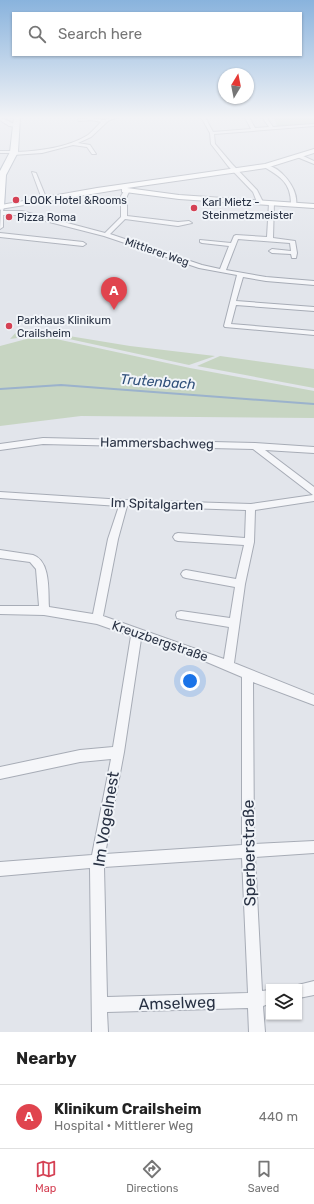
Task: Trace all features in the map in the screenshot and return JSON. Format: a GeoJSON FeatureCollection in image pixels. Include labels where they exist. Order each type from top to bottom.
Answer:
{"type":"FeatureCollection","features":[{"type":"Feature","properties":{"kind":"main road"},"geometry":{"type":"LineString","coordinates":[[7,165],[2,175],[1,209],[45,199],[124,189],[266,166]]}},
{"type":"Feature","properties":{"kind":"main road"},"geometry":{"type":"LineString","coordinates":[[124,189],[314,206]]}},
{"type":"Feature","properties":{"kind":"street"},"geometry":{"type":"LineString","coordinates":[[231,165],[255,191],[260,202]]}},
{"type":"Feature","properties":{"kind":"street"},"geometry":{"type":"LineString","coordinates":[[266,166],[282,176],[289,184],[294,192],[294,204]]}},
{"type":"Feature","properties":{"kind":"street"},"geometry":{"type":"LineString","coordinates":[[34,173],[45,199]]}},
{"type":"Feature","properties":{"kind":"street"},"geometry":{"type":"LineString","coordinates":[[106,235],[119,225],[124,217],[124,189]]}},
{"type":"Feature","properties":{"kind":"street"},"geometry":{"type":"LineString","coordinates":[[270,239],[272,203]]}},
{"type":"Feature","properties":{"kind":"street"},"geometry":{"type":"LineString","coordinates":[[0,227],[1,209]]}},
{"type":"Feature","properties":{"kind":"street","name":"Mittlerer Weg"},"geometry":{"type":"LineString","coordinates":[[1,209],[106,235],[165,255],[222,271],[240,275],[314,284]]}},
{"type":"Feature","properties":{"kind":"street"},"geometry":{"type":"LineString","coordinates":[[124,217],[178,224],[189,223]]}},
{"type":"Feature","properties":{"kind":"street"},"geometry":{"type":"LineString","coordinates":[[0,235],[82,244]]}},
{"type":"Feature","properties":{"kind":"street"},"geometry":{"type":"LineString","coordinates":[[222,271],[236,237],[239,236],[293,242],[294,255],[272,251]]}},
{"type":"Feature","properties":{"kind":"street"},"geometry":{"type":"LineString","coordinates":[[202,241],[233,245]]}},
{"type":"Feature","properties":{"kind":"street"},"geometry":{"type":"LineString","coordinates":[[240,275],[227,326],[314,333]]}},
{"type":"Feature","properties":{"kind":"street"},"geometry":{"type":"LineString","coordinates":[[233,303],[314,309]]}},
{"type":"Feature","properties":{"kind":"street","name":"Hammersbachweg"},"geometry":{"type":"LineString","coordinates":[[0,447],[43,441],[255,446],[314,450]]}},
{"type":"Feature","properties":{"kind":"street"},"geometry":{"type":"LineString","coordinates":[[255,446],[314,492]]}},
{"type":"Feature","properties":{"kind":"street","name":"Im Spitalgarten"},"geometry":{"type":"LineString","coordinates":[[0,495],[124,503],[251,507],[314,498]]}},
{"type":"Feature","properties":{"kind":"street"},"geometry":{"type":"LineString","coordinates":[[97,619],[113,539],[124,503]]}},
{"type":"Feature","properties":{"kind":"street"},"geometry":{"type":"LineString","coordinates":[[228,665],[240,584],[249,542],[251,507]]}},
{"type":"Feature","properties":{"kind":"street"},"geometry":{"type":"LineString","coordinates":[[178,537],[249,542]]}},
{"type":"Feature","properties":{"kind":"street"},"geometry":{"type":"LineString","coordinates":[[0,554],[33,559],[41,568],[44,610]]}},
{"type":"Feature","properties":{"kind":"street"},"geometry":{"type":"LineString","coordinates":[[186,574],[240,584]]}},
{"type":"Feature","properties":{"kind":"street","name":"Kreuzbergstraße"},"geometry":{"type":"LineString","coordinates":[[0,610],[44,610],[97,619],[228,665],[314,700]]}},
{"type":"Feature","properties":{"kind":"street"},"geometry":{"type":"LineString","coordinates":[[181,615],[235,623]]}},
{"type":"Feature","properties":{"kind":"street","name":"Im Vogelnest"},"geometry":{"type":"LineString","coordinates":[[100,1032],[97,861],[118,752],[136,632]]}},
{"type":"Feature","properties":{"kind":"street","name":"Sperberstraße"},"geometry":{"type":"LineString","coordinates":[[247,674],[248,851],[254,1000],[257,1032]]}},
{"type":"Feature","properties":{"kind":"street"},"geometry":{"type":"LineString","coordinates":[[0,773],[80,756],[118,752]]}},
{"type":"Feature","properties":{"kind":"street"},"geometry":{"type":"LineString","coordinates":[[0,869],[97,861],[314,847]]}},
{"type":"Feature","properties":{"kind":"street"},"geometry":{"type":"LineString","coordinates":[[302,990],[314,988]]}},
{"type":"Feature","properties":{"kind":"street","name":"Amselweg"},"geometry":{"type":"LineString","coordinates":[[100,1005],[254,1000],[266,998]]}},
{"type":"Feature","properties":{"kind":"green space"},"geometry":{"type":"Polygon","coordinates":[[[20,328],[130,346],[215,356],[189,365],[46,334],[10,339],[20,328]]]}},
{"type":"Feature","properties":{"kind":"green space"},"geometry":{"type":"Polygon","coordinates":[[[34,337],[47,337],[190,368],[314,391],[314,418],[81,416],[0,426],[0,346],[34,337]]]}},
{"type":"Feature","properties":{"kind":"green space"},"geometry":{"type":"Polygon","coordinates":[[[220,356],[314,369],[314,388],[197,366],[220,356]]]}},
{"type":"Feature","properties":{"kind":"waterway","name":"Trutenbach"},"geometry":{"type":"LineString","coordinates":[[0,389],[61,385],[314,404]]}},
{"type":"Feature","properties":{"kind":"place","name":"LOOK Hotel &Rooms"},"geometry":{"type":"Point","coordinates":[16,200]}},
{"type":"Feature","properties":{"kind":"place","name":"Karl Mietz - Steinmetzmeister"},"geometry":{"type":"Point","coordinates":[194,208]}},
{"type":"Feature","properties":{"kind":"place","name":"Pizza Roma"},"geometry":{"type":"Point","coordinates":[9,217]}},
{"type":"Feature","properties":{"kind":"place","name":"Klinikum Crailsheim"},"geometry":{"type":"Point","coordinates":[114,310]}},
{"type":"Feature","properties":{"kind":"place","name":"Parkhaus Klinikum Crailsheim"},"geometry":{"type":"Point","coordinates":[9,326]}}]}
